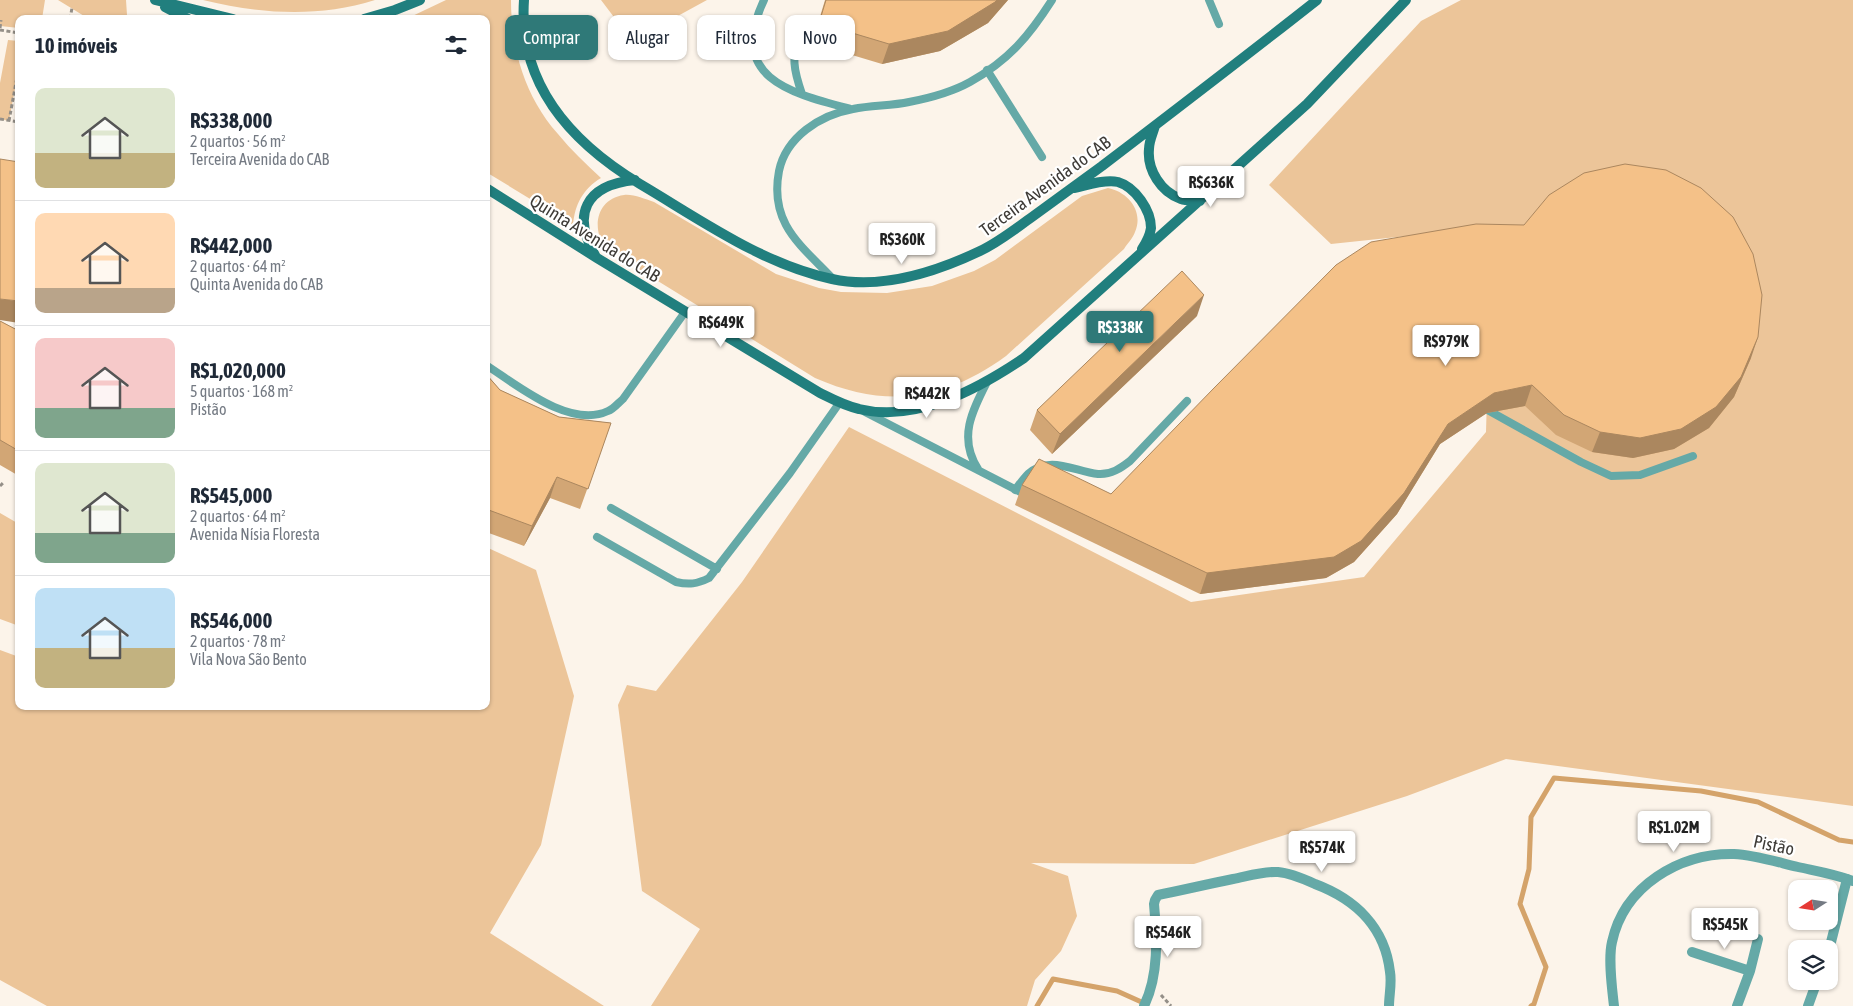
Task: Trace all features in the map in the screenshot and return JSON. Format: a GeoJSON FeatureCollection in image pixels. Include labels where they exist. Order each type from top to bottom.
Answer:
{"type":"FeatureCollection","features":[{"type":"Feature","properties":{"kind":"main road"},"geometry":{"type":"LineString","coordinates":[[151,0],[180,15]]}},
{"type":"Feature","properties":{"kind":"main road"},"geometry":{"type":"LineString","coordinates":[[155,0],[217,15]]}},
{"type":"Feature","properties":{"kind":"main road"},"geometry":{"type":"LineString","coordinates":[[378,15],[420,0]]}},
{"type":"Feature","properties":{"kind":"main road","name":"Terceira Avenida do CAB"},"geometry":{"type":"LineString","coordinates":[[524,0],[524,25],[537,78],[549,103],[570,129],[590,149],[635,180],[751,249],[807,272],[834,280],[858,282],[884,281],[913,276],[947,266],[983,250],[1011,232],[1155,126],[1317,0]]}},
{"type":"Feature","properties":{"kind":"main road"},"geometry":{"type":"LineString","coordinates":[[987,382],[1024,358],[1307,104],[1406,0]]}},
{"type":"Feature","properties":{"kind":"main road"},"geometry":{"type":"LineString","coordinates":[[1155,126],[1149,150],[1154,176],[1165,190],[1175,196],[1183,200],[1200,201]]}},
{"type":"Feature","properties":{"kind":"main road"},"geometry":{"type":"LineString","coordinates":[[597,258],[585,235],[583,224],[589,203],[602,189],[635,180]]}},
{"type":"Feature","properties":{"kind":"main road"},"geometry":{"type":"LineString","coordinates":[[1072,188],[1098,183],[1117,182],[1129,189],[1142,202],[1151,227],[1147,240],[1136,258]]}},
{"type":"Feature","properties":{"kind":"main road","name":"Quinta Avenida do CAB"},"geometry":{"type":"LineString","coordinates":[[490,191],[684,312],[820,393],[840,402],[859,409],[877,411],[911,410],[945,400],[987,382]]}},
{"type":"Feature","properties":{"kind":"street","name":"Pistão"},"geometry":{"type":"LineString","coordinates":[[1614,1006],[1611,944],[1618,920],[1630,901],[1648,882],[1672,867],[1706,856],[1736,854],[1850,880]]}},
{"type":"Feature","properties":{"kind":"street"},"geometry":{"type":"LineString","coordinates":[[1144,1006],[1152,990],[1155,977],[1154,900],[1158,895],[1257,874],[1279,872],[1331,890],[1350,901],[1378,932],[1387,952],[1391,974],[1389,1006]]}},
{"type":"Feature","properties":{"kind":"street"},"geometry":{"type":"LineString","coordinates":[[1832,940],[1850,880]]}},
{"type":"Feature","properties":{"kind":"street"},"geometry":{"type":"LineString","coordinates":[[1737,1006],[1750,971],[1758,939]]}},
{"type":"Feature","properties":{"kind":"street"},"geometry":{"type":"LineString","coordinates":[[1692,952],[1750,971]]}},
{"type":"Feature","properties":{"kind":"street"},"geometry":{"type":"LineString","coordinates":[[1808,1006],[1814,990]]}},
{"type":"Feature","properties":{"kind":"lane"},"geometry":{"type":"LineString","coordinates":[[764,0],[758,14],[752,49],[759,66],[776,82],[802,94],[851,109]]}},
{"type":"Feature","properties":{"kind":"lane"},"geometry":{"type":"LineString","coordinates":[[834,280],[796,240],[784,222],[778,206],[776,188],[780,166],[787,149],[801,133],[820,120],[851,109],[908,102],[938,96],[970,82],[1000,63],[1032,31],[1052,0]]}},
{"type":"Feature","properties":{"kind":"lane"},"geometry":{"type":"LineString","coordinates":[[1209,0],[1219,24]]}},
{"type":"Feature","properties":{"kind":"lane"},"geometry":{"type":"LineString","coordinates":[[794,60],[794,69],[802,94]]}},
{"type":"Feature","properties":{"kind":"lane"},"geometry":{"type":"LineString","coordinates":[[987,70],[1042,157]]}},
{"type":"Feature","properties":{"kind":"lane"},"geometry":{"type":"LineString","coordinates":[[490,367],[561,411],[582,415],[598,415],[610,411],[623,399],[684,312]]}},
{"type":"Feature","properties":{"kind":"lane"},"geometry":{"type":"LineString","coordinates":[[979,471],[972,460],[967,434],[974,410],[987,382]]}},
{"type":"Feature","properties":{"kind":"lane"},"geometry":{"type":"LineString","coordinates":[[1015,490],[1028,474],[1039,468],[1064,465],[1099,474],[1110,473],[1120,468],[1130,461],[1187,400]]}},
{"type":"Feature","properties":{"kind":"lane"},"geometry":{"type":"LineString","coordinates":[[597,537],[676,582],[687,585],[709,578],[718,569],[808,449],[840,402]]}},
{"type":"Feature","properties":{"kind":"lane"},"geometry":{"type":"LineString","coordinates":[[1478,404],[1581,462],[1611,476],[1640,475],[1693,456]]}},
{"type":"Feature","properties":{"kind":"lane"},"geometry":{"type":"LineString","coordinates":[[859,409],[1032,498]]}},
{"type":"Feature","properties":{"kind":"lane"},"geometry":{"type":"LineString","coordinates":[[610,508],[718,569]]}},
{"type":"Feature","properties":{"kind":"path"},"geometry":{"type":"LineString","coordinates":[[71,15],[72,8]]}},
{"type":"Feature","properties":{"kind":"path"},"geometry":{"type":"LineString","coordinates":[[1,20],[0,29],[15,32]]}},
{"type":"Feature","properties":{"kind":"path"},"geometry":{"type":"LineString","coordinates":[[9,120],[15,88]]}},
{"type":"Feature","properties":{"kind":"path"},"geometry":{"type":"LineString","coordinates":[[0,119],[15,121]]}},
{"type":"Feature","properties":{"kind":"shaded area"},"geometry":{"type":"Polygon","coordinates":[[[0,0],[45,0],[43,15],[15,15],[15,28],[0,26],[0,0]]]}},
{"type":"Feature","properties":{"kind":"shaded area"},"geometry":{"type":"Polygon","coordinates":[[[58,0],[126,0],[127,15],[82,15],[58,0]]]}},
{"type":"Feature","properties":{"kind":"shaded area"},"geometry":{"type":"Polygon","coordinates":[[[203,0],[375,0],[332,10],[289,12],[224,5],[203,0]]]}},
{"type":"Feature","properties":{"kind":"shaded area"},"geometry":{"type":"Polygon","coordinates":[[[446,0],[511,0],[512,15],[505,15],[505,60],[519,60],[529,88],[547,120],[563,140],[601,178],[589,187],[581,198],[573,225],[490,174],[490,15],[414,15],[446,0]]]}},
{"type":"Feature","properties":{"kind":"shaded area"},"geometry":{"type":"Polygon","coordinates":[[[601,0],[707,0],[680,15],[612,15],[601,0]]]}},
{"type":"Feature","properties":{"kind":"shaded area"},"geometry":{"type":"Polygon","coordinates":[[[1461,0],[1853,0],[1853,806],[1506,759],[1407,796],[1194,864],[1031,863],[1068,876],[1077,916],[1061,951],[1035,980],[1027,1006],[651,1006],[700,929],[642,891],[618,705],[627,685],[656,691],[742,582],[849,427],[1191,602],[1364,577],[1486,432],[1492,227],[1331,244],[1269,185],[1421,21],[1461,0]]]}},
{"type":"Feature","properties":{"kind":"shaded area"},"geometry":{"type":"Polygon","coordinates":[[[8,40],[15,41],[15,88],[9,121],[0,119],[0,83],[8,40]]]}},
{"type":"Feature","properties":{"kind":"shaded area"},"geometry":{"type":"Polygon","coordinates":[[[1108,188],[1128,198],[1136,210],[1137,224],[1135,232],[1124,249],[1006,356],[960,383],[914,396],[890,397],[866,394],[841,388],[815,378],[606,249],[601,241],[598,224],[599,216],[607,202],[624,195],[635,196],[654,202],[776,274],[819,288],[841,292],[887,293],[932,286],[974,271],[995,260],[1082,196],[1108,188]]]}},
{"type":"Feature","properties":{"kind":"shaded area"},"geometry":{"type":"Polygon","coordinates":[[[0,513],[15,522],[15,625],[0,619],[0,513]]]}},
{"type":"Feature","properties":{"kind":"shaded area"},"geometry":{"type":"Polygon","coordinates":[[[490,549],[536,570],[574,696],[541,845],[490,933],[604,1006],[47,1006],[0,980],[0,650],[15,656],[15,710],[490,710],[490,549]]]}},
{"type":"Feature","properties":{"kind":"building"},"geometry":{"type":"Polygon","coordinates":[[[826,0],[997,0],[948,31],[889,44],[855,34],[855,15],[821,15],[826,0]]]}},
{"type":"Feature","properties":{"kind":"building"},"geometry":{"type":"Polygon","coordinates":[[[0,159],[15,161],[15,301],[0,299],[0,159]]]}},
{"type":"Feature","properties":{"kind":"building"},"geometry":{"type":"Polygon","coordinates":[[[1625,164],[1666,170],[1701,188],[1733,217],[1753,254],[1762,295],[1758,337],[1741,377],[1716,407],[1681,429],[1640,438],[1600,432],[1564,415],[1532,385],[1494,393],[1448,424],[1404,493],[1361,541],[1334,557],[1207,573],[1022,485],[1039,459],[1111,494],[1336,265],[1371,242],[1476,224],[1524,225],[1549,195],[1584,173],[1625,164]]]}},
{"type":"Feature","properties":{"kind":"building"},"geometry":{"type":"Polygon","coordinates":[[[1182,271],[1204,295],[1060,434],[1037,410],[1182,271]]]}},
{"type":"Feature","properties":{"kind":"building"},"geometry":{"type":"Polygon","coordinates":[[[0,321],[15,329],[15,449],[0,440],[0,321]]]}},
{"type":"Feature","properties":{"kind":"building"},"geometry":{"type":"Polygon","coordinates":[[[490,379],[500,390],[559,417],[611,423],[588,489],[557,477],[532,526],[490,510],[490,379]]]}},
{"type":"Feature","properties":{"kind":"waterway"},"geometry":{"type":"LineString","coordinates":[[1531,1006],[1534,1004],[1546,967],[1520,904],[1529,869],[1531,817],[1554,778],[1701,791],[1758,802],[1839,840],[1853,842]]}},
{"type":"Feature","properties":{"kind":"waterway"},"geometry":{"type":"LineString","coordinates":[[1037,1006],[1053,979],[1117,991],[1146,1004]]}}]}
